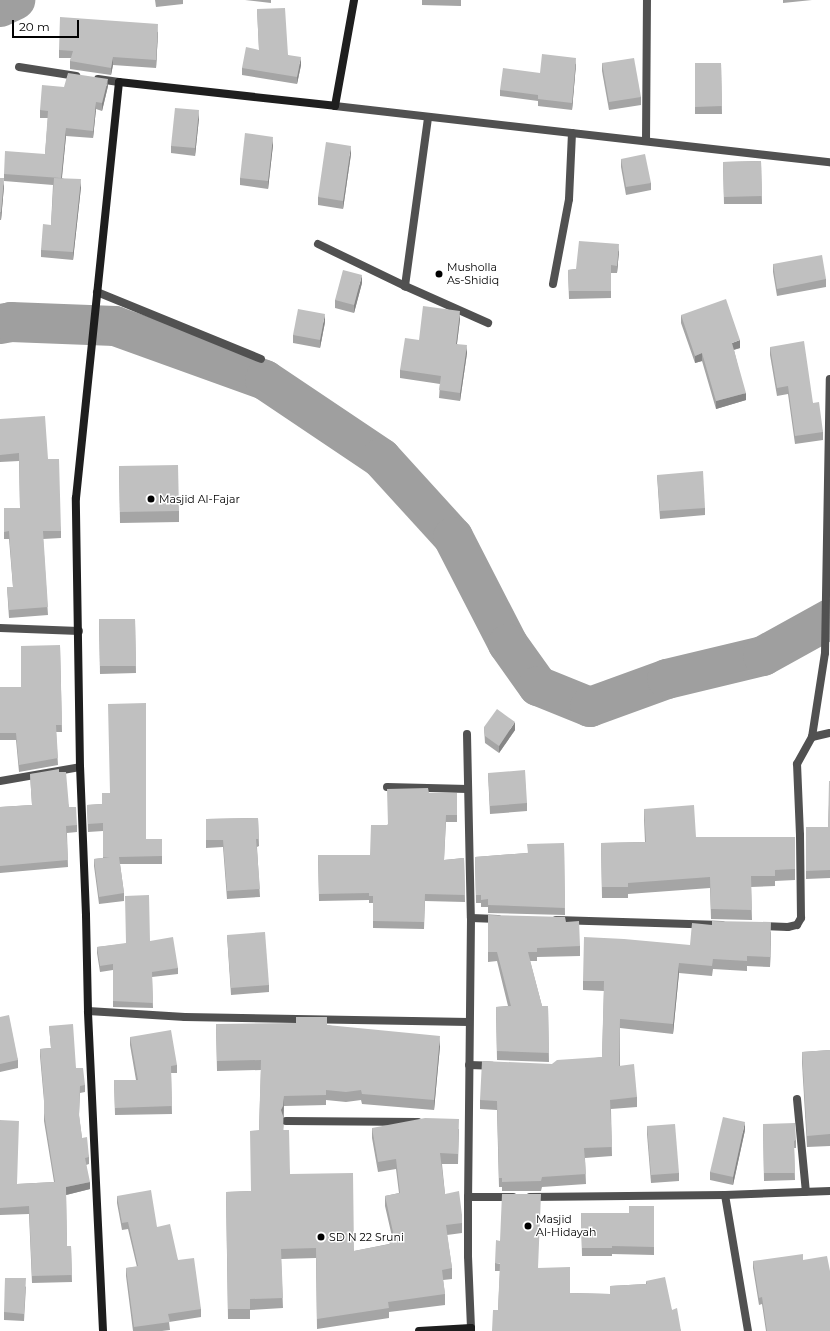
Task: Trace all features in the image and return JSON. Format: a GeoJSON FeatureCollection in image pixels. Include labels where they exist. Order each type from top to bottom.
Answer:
{"type":"FeatureCollection","features":[{"type":"Feature","properties":{"kind":"street"},"geometry":{"type":"LineString","coordinates":[[335,106],[354,0]]}},
{"type":"Feature","properties":{"kind":"street"},"geometry":{"type":"LineString","coordinates":[[646,141],[647,0]]}},
{"type":"Feature","properties":{"kind":"street"},"geometry":{"type":"LineString","coordinates":[[19,67],[119,82],[428,118],[830,162]]}},
{"type":"Feature","properties":{"kind":"street"},"geometry":{"type":"LineString","coordinates":[[103,1331],[88,1011],[80,767],[76,498],[119,82]]}},
{"type":"Feature","properties":{"kind":"street"},"geometry":{"type":"LineString","coordinates":[[405,286],[428,118]]}},
{"type":"Feature","properties":{"kind":"street"},"geometry":{"type":"LineString","coordinates":[[553,284],[569,199],[572,133]]}},
{"type":"Feature","properties":{"kind":"street"},"geometry":{"type":"LineString","coordinates":[[318,244],[405,286],[488,323]]}},
{"type":"Feature","properties":{"kind":"street"},"geometry":{"type":"LineString","coordinates":[[96,295],[261,359]]}},
{"type":"Feature","properties":{"kind":"street"},"geometry":{"type":"LineString","coordinates":[[756,926],[788,927],[796,925],[801,918],[797,764],[812,737],[825,653],[830,379]]}},
{"type":"Feature","properties":{"kind":"street"},"geometry":{"type":"LineString","coordinates":[[0,628],[78,631]]}},
{"type":"Feature","properties":{"kind":"street"},"geometry":{"type":"LineString","coordinates":[[812,737],[830,733]]}},
{"type":"Feature","properties":{"kind":"street"},"geometry":{"type":"LineString","coordinates":[[419,1331],[471,1330],[465,1122],[469,1065],[471,918],[467,734]]}},
{"type":"Feature","properties":{"kind":"street"},"geometry":{"type":"LineString","coordinates":[[0,781],[80,767]]}},
{"type":"Feature","properties":{"kind":"street"},"geometry":{"type":"LineString","coordinates":[[387,787],[468,789]]}},
{"type":"Feature","properties":{"kind":"street"},"geometry":{"type":"LineString","coordinates":[[471,918],[511,919]]}},
{"type":"Feature","properties":{"kind":"street"},"geometry":{"type":"LineString","coordinates":[[550,920],[733,925]]}},
{"type":"Feature","properties":{"kind":"street"},"geometry":{"type":"LineString","coordinates":[[88,1011],[185,1017],[469,1022]]}},
{"type":"Feature","properties":{"kind":"street"},"geometry":{"type":"LineString","coordinates":[[469,1065],[499,1066]]}},
{"type":"Feature","properties":{"kind":"street"},"geometry":{"type":"LineString","coordinates":[[797,1099],[806,1192]]}},
{"type":"Feature","properties":{"kind":"street"},"geometry":{"type":"LineString","coordinates":[[286,1121],[429,1122]]}},
{"type":"Feature","properties":{"kind":"street"},"geometry":{"type":"LineString","coordinates":[[468,1198],[725,1195],[830,1191]]}},
{"type":"Feature","properties":{"kind":"street"},"geometry":{"type":"LineString","coordinates":[[725,1195],[748,1331]]}},
{"type":"Feature","properties":{"kind":"building"},"geometry":{"type":"Polygon","coordinates":[[[285,8],[288,55],[301,57],[297,77],[242,68],[246,47],[259,50],[257,9],[285,8]]]}},
{"type":"Feature","properties":{"kind":"building"},"geometry":{"type":"Polygon","coordinates":[[[60,17],[158,24],[156,60],[113,57],[111,68],[70,61],[73,51],[59,50],[60,17]]]}},
{"type":"Feature","properties":{"kind":"building"},"geometry":{"type":"Polygon","coordinates":[[[542,54],[576,58],[572,103],[538,99],[538,95],[500,90],[503,68],[540,73],[542,54]]]}},
{"type":"Feature","properties":{"kind":"building"},"geometry":{"type":"Polygon","coordinates":[[[634,58],[641,97],[609,102],[602,63],[634,58]]]}},
{"type":"Feature","properties":{"kind":"building"},"geometry":{"type":"Polygon","coordinates":[[[695,63],[721,63],[722,106],[695,107],[695,63]]]}},
{"type":"Feature","properties":{"kind":"building"},"geometry":{"type":"Polygon","coordinates":[[[68,73],[108,79],[102,103],[96,102],[93,131],[66,128],[61,178],[4,174],[5,151],[45,154],[48,111],[40,110],[42,85],[64,87],[68,73]]]}},
{"type":"Feature","properties":{"kind":"building"},"geometry":{"type":"Polygon","coordinates":[[[175,108],[199,110],[195,148],[171,146],[175,108]]]}},
{"type":"Feature","properties":{"kind":"building"},"geometry":{"type":"Polygon","coordinates":[[[245,133],[273,137],[268,181],[240,178],[245,133]]]}},
{"type":"Feature","properties":{"kind":"building"},"geometry":{"type":"Polygon","coordinates":[[[326,142],[351,146],[343,201],[318,197],[326,142]]]}},
{"type":"Feature","properties":{"kind":"building"},"geometry":{"type":"Polygon","coordinates":[[[645,154],[651,183],[626,187],[621,159],[645,154]]]}},
{"type":"Feature","properties":{"kind":"building"},"geometry":{"type":"Polygon","coordinates":[[[761,161],[762,196],[724,197],[723,162],[761,161]]]}},
{"type":"Feature","properties":{"kind":"building"},"geometry":{"type":"Polygon","coordinates":[[[0,178],[4,178],[1,212],[0,212],[0,178]]]}},
{"type":"Feature","properties":{"kind":"building"},"geometry":{"type":"Polygon","coordinates":[[[54,178],[81,179],[73,252],[41,250],[43,224],[51,225],[54,178]]]}},
{"type":"Feature","properties":{"kind":"building"},"geometry":{"type":"Polygon","coordinates":[[[579,241],[619,244],[617,266],[611,265],[611,291],[569,291],[568,270],[576,269],[579,241]]]}},
{"type":"Feature","properties":{"kind":"building"},"geometry":{"type":"Polygon","coordinates":[[[822,255],[826,279],[777,289],[773,264],[822,255]]]}},
{"type":"Feature","properties":{"kind":"building"},"geometry":{"type":"Polygon","coordinates":[[[343,270],[362,275],[354,305],[335,300],[343,270]]]}},
{"type":"Feature","properties":{"kind":"building"},"geometry":{"type":"Polygon","coordinates":[[[726,299],[740,340],[732,343],[746,393],[716,401],[702,353],[695,356],[681,315],[726,299]]]}},
{"type":"Feature","properties":{"kind":"building"},"geometry":{"type":"Polygon","coordinates":[[[423,306],[460,311],[456,344],[467,345],[460,393],[439,390],[441,376],[400,370],[405,338],[419,340],[423,306]]]}},
{"type":"Feature","properties":{"kind":"building"},"geometry":{"type":"Polygon","coordinates":[[[298,309],[325,314],[320,340],[293,335],[298,309]]]}},
{"type":"Feature","properties":{"kind":"building"},"geometry":{"type":"Polygon","coordinates":[[[804,341],[813,403],[819,402],[823,432],[795,436],[788,386],[777,388],[770,347],[804,341]]]}},
{"type":"Feature","properties":{"kind":"building"},"geometry":{"type":"Polygon","coordinates":[[[45,416],[48,459],[59,459],[61,531],[43,531],[48,607],[9,610],[7,587],[13,587],[9,531],[4,532],[4,508],[20,508],[19,453],[0,455],[0,419],[45,416]]]}},
{"type":"Feature","properties":{"kind":"building"},"geometry":{"type":"Polygon","coordinates":[[[178,465],[179,511],[120,512],[119,466],[178,465]]]}},
{"type":"Feature","properties":{"kind":"building"},"geometry":{"type":"Polygon","coordinates":[[[703,471],[705,508],[660,511],[657,475],[703,471]]]}},
{"type":"Feature","properties":{"kind":"building"},"geometry":{"type":"Polygon","coordinates":[[[99,619],[135,619],[136,666],[100,666],[99,619]]]}},
{"type":"Feature","properties":{"kind":"building"},"geometry":{"type":"Polygon","coordinates":[[[60,645],[62,725],[56,725],[58,758],[19,765],[16,733],[0,733],[0,687],[21,687],[21,646],[60,645]]]}},
{"type":"Feature","properties":{"kind":"building"},"geometry":{"type":"Polygon","coordinates":[[[146,703],[146,839],[162,839],[162,856],[119,857],[124,893],[99,897],[94,859],[110,857],[103,857],[103,823],[88,824],[87,805],[102,804],[102,793],[110,793],[108,704],[146,703]]]}},
{"type":"Feature","properties":{"kind":"building"},"geometry":{"type":"Polygon","coordinates":[[[497,709],[515,722],[499,746],[485,736],[484,727],[497,709]]]}},
{"type":"Feature","properties":{"kind":"building"},"geometry":{"type":"Polygon","coordinates":[[[59,769],[59,772],[66,772],[69,807],[76,807],[77,825],[66,826],[68,860],[0,866],[0,807],[32,805],[30,774],[59,769]]]}},
{"type":"Feature","properties":{"kind":"building"},"geometry":{"type":"Polygon","coordinates":[[[525,770],[527,803],[490,806],[488,773],[525,770]]]}},
{"type":"Feature","properties":{"kind":"building"},"geometry":{"type":"Polygon","coordinates":[[[829,781],[830,870],[806,871],[806,827],[828,827],[829,781]]]}},
{"type":"Feature","properties":{"kind":"building"},"geometry":{"type":"Polygon","coordinates":[[[428,788],[429,793],[457,793],[457,815],[446,815],[444,860],[464,858],[465,895],[425,894],[424,922],[373,921],[373,896],[369,896],[369,893],[319,894],[318,855],[370,855],[371,825],[388,825],[387,789],[428,788]]]}},
{"type":"Feature","properties":{"kind":"building"},"geometry":{"type":"Polygon","coordinates":[[[694,805],[696,837],[795,837],[795,869],[775,870],[775,876],[751,876],[752,910],[711,909],[710,877],[628,883],[628,887],[602,887],[601,843],[646,842],[644,809],[694,805]]]}},
{"type":"Feature","properties":{"kind":"building"},"geometry":{"type":"Polygon","coordinates":[[[258,818],[259,839],[256,839],[260,889],[227,891],[223,840],[206,840],[206,819],[258,818]]]}},
{"type":"Feature","properties":{"kind":"building"},"geometry":{"type":"Polygon","coordinates":[[[564,843],[565,908],[488,905],[488,899],[481,900],[481,895],[476,895],[475,857],[528,853],[527,844],[564,843]]]}},
{"type":"Feature","properties":{"kind":"building"},"geometry":{"type":"Polygon","coordinates":[[[149,895],[150,941],[173,937],[178,968],[152,972],[153,1003],[113,1001],[113,964],[100,966],[97,947],[126,943],[125,896],[149,895]]]}},
{"type":"Feature","properties":{"kind":"building"},"geometry":{"type":"Polygon","coordinates":[[[488,915],[565,917],[566,922],[579,921],[580,946],[537,948],[537,952],[528,952],[542,1006],[548,1006],[549,1053],[497,1051],[496,1007],[511,1006],[497,952],[488,952],[488,915]]]}},
{"type":"Feature","properties":{"kind":"building"},"geometry":{"type":"Polygon","coordinates":[[[712,921],[771,922],[770,957],[747,956],[747,961],[713,959],[712,966],[679,963],[673,1024],[620,1019],[619,1066],[634,1064],[637,1097],[610,1100],[612,1147],[584,1148],[586,1174],[542,1177],[541,1181],[502,1182],[502,1178],[499,1178],[497,1101],[480,1100],[482,1061],[552,1064],[557,1060],[602,1057],[604,981],[583,981],[584,937],[690,945],[692,923],[712,925],[712,921]]]}},
{"type":"Feature","properties":{"kind":"building"},"geometry":{"type":"Polygon","coordinates":[[[265,932],[269,985],[231,988],[227,935],[265,932]]]}},
{"type":"Feature","properties":{"kind":"building"},"geometry":{"type":"Polygon","coordinates":[[[9,1015],[18,1060],[0,1064],[0,1017],[9,1015]]]}},
{"type":"Feature","properties":{"kind":"building"},"geometry":{"type":"Polygon","coordinates":[[[296,1017],[327,1017],[327,1025],[440,1036],[434,1100],[362,1094],[361,1090],[346,1092],[326,1090],[326,1095],[284,1096],[281,1110],[283,1116],[283,1130],[289,1130],[290,1174],[353,1173],[354,1251],[390,1244],[389,1241],[395,1241],[385,1196],[400,1193],[396,1159],[378,1162],[372,1128],[425,1118],[459,1119],[458,1154],[440,1153],[445,1194],[459,1191],[462,1215],[462,1223],[446,1225],[452,1268],[442,1270],[445,1294],[388,1302],[389,1308],[317,1319],[316,1248],[281,1249],[283,1298],[250,1299],[250,1309],[228,1309],[226,1192],[251,1191],[250,1131],[259,1130],[261,1060],[217,1061],[216,1024],[296,1023],[296,1017]]]}},
{"type":"Feature","properties":{"kind":"building"},"geometry":{"type":"Polygon","coordinates":[[[73,1024],[76,1068],[83,1068],[85,1085],[80,1086],[79,1114],[82,1138],[87,1137],[89,1157],[85,1158],[90,1182],[66,1187],[67,1246],[71,1246],[72,1275],[32,1276],[29,1206],[0,1208],[0,1120],[19,1121],[17,1184],[55,1182],[44,1113],[40,1049],[51,1048],[49,1026],[73,1024]]]}},
{"type":"Feature","properties":{"kind":"building"},"geometry":{"type":"Polygon","coordinates":[[[171,1030],[177,1065],[171,1066],[172,1106],[115,1108],[114,1080],[138,1080],[130,1037],[171,1030]]]}},
{"type":"Feature","properties":{"kind":"building"},"geometry":{"type":"Polygon","coordinates":[[[830,1050],[830,1134],[807,1136],[802,1052],[830,1050]]]}},
{"type":"Feature","properties":{"kind":"building"},"geometry":{"type":"Polygon","coordinates":[[[723,1117],[745,1122],[733,1177],[710,1172],[723,1117]]]}},
{"type":"Feature","properties":{"kind":"building"},"geometry":{"type":"Polygon","coordinates":[[[795,1123],[795,1173],[764,1173],[763,1124],[795,1123]]]}},
{"type":"Feature","properties":{"kind":"building"},"geometry":{"type":"Polygon","coordinates":[[[675,1124],[679,1173],[651,1175],[647,1126],[675,1124]]]}},
{"type":"Feature","properties":{"kind":"building"},"geometry":{"type":"Polygon","coordinates":[[[151,1190],[157,1227],[170,1224],[178,1260],[194,1258],[201,1309],[168,1314],[170,1322],[134,1327],[126,1268],[138,1266],[128,1222],[122,1223],[117,1196],[151,1190]]]}},
{"type":"Feature","properties":{"kind":"building"},"geometry":{"type":"Polygon","coordinates":[[[502,1194],[541,1194],[538,1268],[570,1267],[570,1293],[610,1294],[610,1286],[647,1284],[646,1281],[665,1277],[672,1310],[677,1308],[681,1331],[492,1331],[493,1310],[498,1310],[500,1263],[495,1263],[496,1240],[500,1241],[502,1194]]]}},
{"type":"Feature","properties":{"kind":"building"},"geometry":{"type":"Polygon","coordinates":[[[629,1206],[654,1206],[654,1247],[612,1246],[612,1248],[582,1248],[581,1213],[629,1213],[629,1206]]]}},
{"type":"Feature","properties":{"kind":"building"},"geometry":{"type":"Polygon","coordinates":[[[803,1254],[803,1260],[827,1256],[830,1271],[830,1331],[767,1331],[762,1297],[759,1298],[753,1261],[803,1254]]]}},
{"type":"Feature","properties":{"kind":"building"},"geometry":{"type":"Polygon","coordinates":[[[5,1278],[26,1278],[24,1314],[4,1312],[5,1278]]]}},
{"type":"Feature","properties":{"kind":"waterway"},"geometry":{"type":"LineString","coordinates":[[0,7],[15,0]]}},
{"type":"Feature","properties":{"kind":"waterway"},"geometry":{"type":"LineString","coordinates":[[0,324],[11,322],[115,326],[265,380],[381,458],[453,537],[508,644],[538,686],[590,707],[667,679],[763,656],[830,619]]}},
{"type":"Feature","properties":{"kind":"place","name":"Musholla As-Shidiq"},"geometry":{"type":"Point","coordinates":[439,274]}},
{"type":"Feature","properties":{"kind":"place","name":"Masjid Al-Fajar"},"geometry":{"type":"Point","coordinates":[151,499]}},
{"type":"Feature","properties":{"kind":"place","name":"Masjid Al-Hidayah"},"geometry":{"type":"Point","coordinates":[528,1226]}},
{"type":"Feature","properties":{"kind":"place","name":"SD N 22 Sruni"},"geometry":{"type":"Point","coordinates":[321,1237]}}]}
